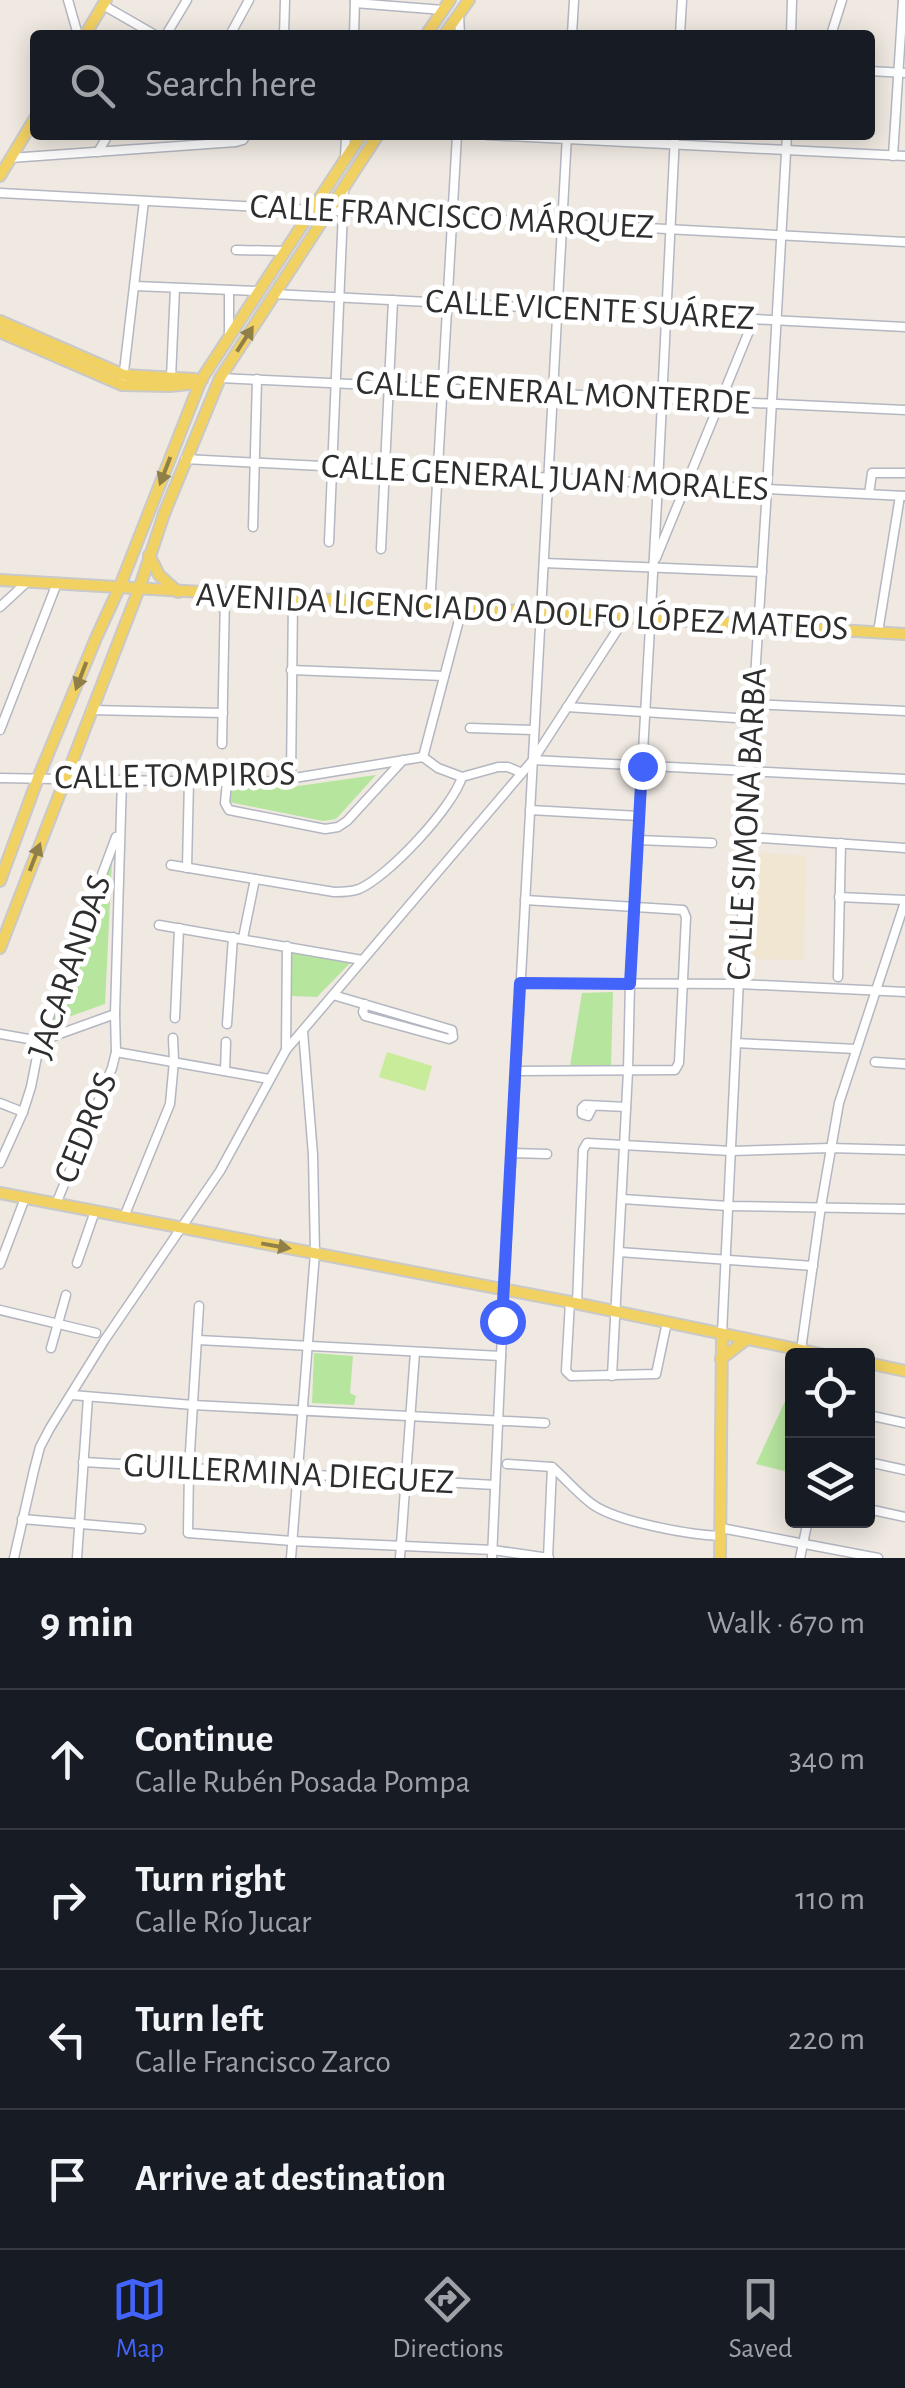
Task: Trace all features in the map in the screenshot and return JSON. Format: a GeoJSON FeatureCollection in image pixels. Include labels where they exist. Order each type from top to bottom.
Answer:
{"type":"FeatureCollection","features":[{"type":"Feature","properties":{"kind":"main road"},"geometry":{"type":"LineString","coordinates":[[447,30],[469,0]]}},
{"type":"Feature","properties":{"kind":"main road"},"geometry":{"type":"LineString","coordinates":[[86,30],[105,3]]}},
{"type":"Feature","properties":{"kind":"main road"},"geometry":{"type":"LineString","coordinates":[[430,30],[447,5]]}},
{"type":"Feature","properties":{"kind":"main road"},"geometry":{"type":"LineString","coordinates":[[0,176],[30,126]]}},
{"type":"Feature","properties":{"kind":"main road"},"geometry":{"type":"LineString","coordinates":[[0,881],[38,778],[120,586],[201,380],[358,140]]}},
{"type":"Feature","properties":{"kind":"main road"},"geometry":{"type":"LineString","coordinates":[[0,948],[185,459],[220,378],[375,140]]}},
{"type":"Feature","properties":{"kind":"main road","name":"CALLE GENERAL MONTERDE"},"geometry":{"type":"LineString","coordinates":[[0,321],[123,380]]}},
{"type":"Feature","properties":{"kind":"main road","name":"CALLE GENERAL MONTERDE"},"geometry":{"type":"LineString","coordinates":[[0,332],[123,380],[220,378]]}},
{"type":"Feature","properties":{"kind":"main road"},"geometry":{"type":"LineString","coordinates":[[151,506],[164,514]]}},
{"type":"Feature","properties":{"kind":"main road"},"geometry":{"type":"LineString","coordinates":[[149,554],[159,575],[179,592]]}},
{"type":"Feature","properties":{"kind":"main road","name":"AVENIDA LICENCIADO ADOLFO LÓPEZ MATEOS"},"geometry":{"type":"LineString","coordinates":[[0,580],[905,634]]}},
{"type":"Feature","properties":{"kind":"main road"},"geometry":{"type":"LineString","coordinates":[[0,1193],[791,1348]]}},
{"type":"Feature","properties":{"kind":"main road"},"geometry":{"type":"LineString","coordinates":[[700,1329],[721,1362]]}},
{"type":"Feature","properties":{"kind":"main road"},"geometry":{"type":"LineString","coordinates":[[720,1557],[722,1334]]}},
{"type":"Feature","properties":{"kind":"main road"},"geometry":{"type":"LineString","coordinates":[[721,1362],[747,1339]]}},
{"type":"Feature","properties":{"kind":"main road"},"geometry":{"type":"LineString","coordinates":[[875,1365],[905,1371]]}},
{"type":"Feature","properties":{"kind":"street"},"geometry":{"type":"LineString","coordinates":[[68,0],[80,30]]}},
{"type":"Feature","properties":{"kind":"street"},"geometry":{"type":"LineString","coordinates":[[169,30],[187,0]]}},
{"type":"Feature","properties":{"kind":"street"},"geometry":{"type":"LineString","coordinates":[[233,30],[249,0]]}},
{"type":"Feature","properties":{"kind":"street"},"geometry":{"type":"LineString","coordinates":[[284,30],[285,0]]}},
{"type":"Feature","properties":{"kind":"street"},"geometry":{"type":"LineString","coordinates":[[572,30],[574,0]]}},
{"type":"Feature","properties":{"kind":"street"},"geometry":{"type":"LineString","coordinates":[[680,30],[682,0]]}},
{"type":"Feature","properties":{"kind":"street"},"geometry":{"type":"LineString","coordinates":[[791,30],[792,0]]}},
{"type":"Feature","properties":{"kind":"street"},"geometry":{"type":"LineString","coordinates":[[833,30],[842,0]]}},
{"type":"Feature","properties":{"kind":"street"},"geometry":{"type":"LineString","coordinates":[[893,156],[901,72],[902,0]]}},
{"type":"Feature","properties":{"kind":"street"},"geometry":{"type":"LineString","coordinates":[[354,30],[355,2],[447,5]]}},
{"type":"Feature","properties":{"kind":"street"},"geometry":{"type":"LineString","coordinates":[[105,3],[148,30]]}},
{"type":"Feature","properties":{"kind":"street"},"geometry":{"type":"LineString","coordinates":[[458,14],[460,30]]}},
{"type":"Feature","properties":{"kind":"street"},"geometry":{"type":"LineString","coordinates":[[875,71],[901,72]]}},
{"type":"Feature","properties":{"kind":"street"},"geometry":{"type":"LineString","coordinates":[[98,152],[105,140]]}},
{"type":"Feature","properties":{"kind":"street"},"geometry":{"type":"LineString","coordinates":[[164,147],[169,140]]}},
{"type":"Feature","properties":{"kind":"street"},"geometry":{"type":"LineString","coordinates":[[10,158],[220,140]]}},
{"type":"Feature","properties":{"kind":"street"},"geometry":{"type":"LineString","coordinates":[[345,159],[346,140]]}},
{"type":"Feature","properties":{"kind":"street"},"geometry":{"type":"LineString","coordinates":[[430,607],[456,140]]}},
{"type":"Feature","properties":{"kind":"street"},"geometry":{"type":"LineString","coordinates":[[493,1554],[567,140]]}},
{"type":"Feature","properties":{"kind":"street"},"geometry":{"type":"LineString","coordinates":[[612,1376],[674,140],[786,151],[905,156]]}},
{"type":"Feature","properties":{"kind":"street","name":"CALLE SIMONA BARBA"},"geometry":{"type":"LineString","coordinates":[[722,1334],[749,772],[786,140]]}},
{"type":"Feature","properties":{"kind":"street"},"geometry":{"type":"LineString","coordinates":[[329,542],[344,186]]}},
{"type":"Feature","properties":{"kind":"street","name":"CALLE FRANCISCO MÁRQUEZ"},"geometry":{"type":"LineString","coordinates":[[0,193],[905,242]]}},
{"type":"Feature","properties":{"kind":"street"},"geometry":{"type":"LineString","coordinates":[[123,380],[144,201]]}},
{"type":"Feature","properties":{"kind":"street"},"geometry":{"type":"LineString","coordinates":[[236,250],[285,251]]}},
{"type":"Feature","properties":{"kind":"street"},"geometry":{"type":"LineString","coordinates":[[134,286],[257,291]]}},
{"type":"Feature","properties":{"kind":"street"},"geometry":{"type":"LineString","coordinates":[[171,381],[176,288]]}},
{"type":"Feature","properties":{"kind":"street"},"geometry":{"type":"LineString","coordinates":[[228,335],[229,290]]}},
{"type":"Feature","properties":{"kind":"street","name":"CALLE VICENTE SUÁREZ"},"geometry":{"type":"LineString","coordinates":[[274,294],[905,326]]}},
{"type":"Feature","properties":{"kind":"street"},"geometry":{"type":"LineString","coordinates":[[382,549],[393,300]]}},
{"type":"Feature","properties":{"kind":"street"},"geometry":{"type":"LineString","coordinates":[[652,567],[754,319]]}},
{"type":"Feature","properties":{"kind":"street","name":"CALLE GENERAL MONTERDE"},"geometry":{"type":"LineString","coordinates":[[220,378],[905,410]]}},
{"type":"Feature","properties":{"kind":"street"},"geometry":{"type":"LineString","coordinates":[[252,527],[258,379]]}},
{"type":"Feature","properties":{"kind":"street","name":"CALLE GENERAL JUAN MORALES"},"geometry":{"type":"LineString","coordinates":[[185,459],[902,496]]}},
{"type":"Feature","properties":{"kind":"street"},"geometry":{"type":"LineString","coordinates":[[868,494],[872,473],[905,473]]}},
{"type":"Feature","properties":{"kind":"street"},"geometry":{"type":"LineString","coordinates":[[878,632],[902,496]]}},
{"type":"Feature","properties":{"kind":"street"},"geometry":{"type":"LineString","coordinates":[[544,563],[762,572]]}},
{"type":"Feature","properties":{"kind":"street"},"geometry":{"type":"LineString","coordinates":[[0,608],[27,582]]}},
{"type":"Feature","properties":{"kind":"street"},"geometry":{"type":"LineString","coordinates":[[0,730],[57,583]]}},
{"type":"Feature","properties":{"kind":"street"},"geometry":{"type":"LineString","coordinates":[[222,744],[225,595]]}},
{"type":"Feature","properties":{"kind":"street"},"geometry":{"type":"LineString","coordinates":[[291,779],[293,599]]}},
{"type":"Feature","properties":{"kind":"street"},"geometry":{"type":"LineString","coordinates":[[462,608],[422,757],[438,768],[462,776],[498,766],[522,773]]}},
{"type":"Feature","properties":{"kind":"street"},"geometry":{"type":"LineString","coordinates":[[14,1558],[40,1448],[220,1172],[286,1050],[534,760],[625,618]]}},
{"type":"Feature","properties":{"kind":"street"},"geometry":{"type":"LineString","coordinates":[[291,670],[444,676]]}},
{"type":"Feature","properties":{"kind":"street"},"geometry":{"type":"LineString","coordinates":[[753,704],[905,711]]}},
{"type":"Feature","properties":{"kind":"street"},"geometry":{"type":"LineString","coordinates":[[567,707],[752,718]]}},
{"type":"Feature","properties":{"kind":"street"},"geometry":{"type":"LineString","coordinates":[[91,710],[223,713]]}},
{"type":"Feature","properties":{"kind":"street"},"geometry":{"type":"LineString","coordinates":[[470,728],[534,730]]}},
{"type":"Feature","properties":{"kind":"street","name":"CALLE TOMPIROS"},"geometry":{"type":"LineString","coordinates":[[0,778],[227,782],[291,779],[422,757]]}},
{"type":"Feature","properties":{"kind":"street"},"geometry":{"type":"LineString","coordinates":[[227,782],[229,810],[338,827],[404,760]]}},
{"type":"Feature","properties":{"kind":"street"},"geometry":{"type":"LineString","coordinates":[[534,760],[905,779]]}},
{"type":"Feature","properties":{"kind":"street"},"geometry":{"type":"LineString","coordinates":[[170,866],[334,892],[360,888],[384,873],[417,839],[454,796],[462,776]]}},
{"type":"Feature","properties":{"kind":"street"},"geometry":{"type":"LineString","coordinates":[[122,779],[116,1052],[269,1079]]}},
{"type":"Feature","properties":{"kind":"street"},"geometry":{"type":"LineString","coordinates":[[187,868],[189,780]]}},
{"type":"Feature","properties":{"kind":"street"},"geometry":{"type":"LineString","coordinates":[[530,810],[639,816]]}},
{"type":"Feature","properties":{"kind":"street","name":"JACARANDAS"},"geometry":{"type":"LineString","coordinates":[[0,1162],[23,1112],[40,1040],[119,828]]}},
{"type":"Feature","properties":{"kind":"street"},"geometry":{"type":"LineString","coordinates":[[746,837],[905,848]]}},
{"type":"Feature","properties":{"kind":"street"},"geometry":{"type":"LineString","coordinates":[[638,840],[712,844]]}},
{"type":"Feature","properties":{"kind":"street"},"geometry":{"type":"LineString","coordinates":[[838,976],[841,844]]}},
{"type":"Feature","properties":{"kind":"street"},"geometry":{"type":"LineString","coordinates":[[243,938],[255,879]]}},
{"type":"Feature","properties":{"kind":"street"},"geometry":{"type":"LineString","coordinates":[[801,1348],[839,1103],[901,923],[905,901],[839,897]]}},
{"type":"Feature","properties":{"kind":"street"},"geometry":{"type":"LineString","coordinates":[[518,1071],[672,1071],[677,1068],[683,984],[685,912],[525,900]]}},
{"type":"Feature","properties":{"kind":"street"},"geometry":{"type":"LineString","coordinates":[[159,925],[362,960]]}},
{"type":"Feature","properties":{"kind":"street"},"geometry":{"type":"LineString","coordinates":[[175,1018],[180,928]]}},
{"type":"Feature","properties":{"kind":"street"},"geometry":{"type":"LineString","coordinates":[[227,1024],[233,937]]}},
{"type":"Feature","properties":{"kind":"street"},"geometry":{"type":"LineString","coordinates":[[286,1050],[287,946]]}},
{"type":"Feature","properties":{"kind":"street"},"geometry":{"type":"LineString","coordinates":[[520,983],[739,984],[905,992]]}},
{"type":"Feature","properties":{"kind":"street"},"geometry":{"type":"LineString","coordinates":[[333,995],[409,1023],[452,1030]]}},
{"type":"Feature","properties":{"kind":"street"},"geometry":{"type":"LineString","coordinates":[[0,1034],[40,1040],[114,1014]]}},
{"type":"Feature","properties":{"kind":"street"},"geometry":{"type":"LineString","coordinates":[[291,1558],[316,1253],[303,1031]]}},
{"type":"Feature","properties":{"kind":"street"},"geometry":{"type":"LineString","coordinates":[[124,1217],[170,1104],[173,1038]]}},
{"type":"Feature","properties":{"kind":"street"},"geometry":{"type":"LineString","coordinates":[[225,1071],[226,1042]]}},
{"type":"Feature","properties":{"kind":"street"},"geometry":{"type":"LineString","coordinates":[[736,1043],[856,1048]]}},
{"type":"Feature","properties":{"kind":"street","name":"CEDROS"},"geometry":{"type":"LineString","coordinates":[[56,1204],[116,1052]]}},
{"type":"Feature","properties":{"kind":"street"},"geometry":{"type":"LineString","coordinates":[[874,1062],[905,1064]]}},
{"type":"Feature","properties":{"kind":"street"},"geometry":{"type":"LineString","coordinates":[[0,1102],[23,1112]]}},
{"type":"Feature","properties":{"kind":"street"},"geometry":{"type":"LineString","coordinates":[[593,1106],[626,1106]]}},
{"type":"Feature","properties":{"kind":"street"},"geometry":{"type":"LineString","coordinates":[[667,1322],[656,1374],[566,1374],[583,1150],[588,1143],[731,1152],[905,1150]]}},
{"type":"Feature","properties":{"kind":"street"},"geometry":{"type":"LineString","coordinates":[[512,1153],[547,1154]]}},
{"type":"Feature","properties":{"kind":"street"},"geometry":{"type":"LineString","coordinates":[[0,1264],[24,1198]]}},
{"type":"Feature","properties":{"kind":"street"},"geometry":{"type":"LineString","coordinates":[[622,1199],[905,1210]]}},
{"type":"Feature","properties":{"kind":"street"},"geometry":{"type":"LineString","coordinates":[[77,1264],[95,1212]]}},
{"type":"Feature","properties":{"kind":"street"},"geometry":{"type":"LineString","coordinates":[[619,1252],[813,1266]]}},
{"type":"Feature","properties":{"kind":"street"},"geometry":{"type":"LineString","coordinates":[[51,1348],[66,1296]]}},
{"type":"Feature","properties":{"kind":"street"},"geometry":{"type":"LineString","coordinates":[[200,1306],[187,1531],[190,1534],[548,1558],[552,1466]]}},
{"type":"Feature","properties":{"kind":"street"},"geometry":{"type":"LineString","coordinates":[[0,1310],[96,1334]]}},
{"type":"Feature","properties":{"kind":"street"},"geometry":{"type":"LineString","coordinates":[[198,1340],[501,1356]]}},
{"type":"Feature","properties":{"kind":"street"},"geometry":{"type":"LineString","coordinates":[[400,1558],[415,1352]]}},
{"type":"Feature","properties":{"kind":"street"},"geometry":{"type":"LineString","coordinates":[[72,1394],[193,1405],[544,1423]]}},
{"type":"Feature","properties":{"kind":"street"},"geometry":{"type":"LineString","coordinates":[[78,1558],[88,1397]]}},
{"type":"Feature","properties":{"kind":"street"},"geometry":{"type":"LineString","coordinates":[[875,1417],[905,1423]]}},
{"type":"Feature","properties":{"kind":"street","name":"GUILLERMINA DIEGUEZ"},"geometry":{"type":"LineString","coordinates":[[83,1462],[496,1485]]}},
{"type":"Feature","properties":{"kind":"street"},"geometry":{"type":"LineString","coordinates":[[508,1464],[552,1466],[589,1502],[608,1513],[684,1534],[721,1532],[803,1542],[878,1558]]}},
{"type":"Feature","properties":{"kind":"street"},"geometry":{"type":"LineString","coordinates":[[875,1464],[905,1470]]}},
{"type":"Feature","properties":{"kind":"street"},"geometry":{"type":"LineString","coordinates":[[875,1510],[905,1516]]}},
{"type":"Feature","properties":{"kind":"street"},"geometry":{"type":"LineString","coordinates":[[22,1518],[140,1529]]}},
{"type":"Feature","properties":{"kind":"street"},"geometry":{"type":"LineString","coordinates":[[800,1558],[806,1528]]}},
{"type":"Feature","properties":{"kind":"shaded area"},"geometry":{"type":"Polygon","coordinates":[[[760,852],[806,856],[804,960],[752,959],[760,852]]]}},
{"type":"Feature","properties":{"kind":"green space"},"geometry":{"type":"Polygon","coordinates":[[[376,775],[336,819],[323,821],[229,802],[232,787],[291,787],[376,775]]]}},
{"type":"Feature","properties":{"kind":"green space"},"geometry":{"type":"Polygon","coordinates":[[[112,861],[105,1004],[51,1023],[112,861]]]}},
{"type":"Feature","properties":{"kind":"green space"},"geometry":{"type":"Polygon","coordinates":[[[291,950],[352,961],[317,997],[291,996],[291,950]]]}},
{"type":"Feature","properties":{"kind":"green space"},"geometry":{"type":"Polygon","coordinates":[[[613,992],[611,1066],[570,1066],[582,993],[613,992]]]}},
{"type":"Feature","properties":{"kind":"green space"},"geometry":{"type":"Polygon","coordinates":[[[387,1052],[432,1066],[425,1091],[379,1077],[387,1052]]]}},
{"type":"Feature","properties":{"kind":"green space"},"geometry":{"type":"Polygon","coordinates":[[[314,1353],[353,1356],[350,1393],[356,1396],[354,1405],[312,1403],[314,1353]]]}},
{"type":"Feature","properties":{"kind":"green space"},"geometry":{"type":"Polygon","coordinates":[[[785,1401],[785,1471],[756,1464],[785,1401]]]}},
{"type":"Feature","properties":{"kind":"route"},"geometry":{"type":"LineString","coordinates":[[502,1321],[520,983],[630,984],[642,766]]}}]}
